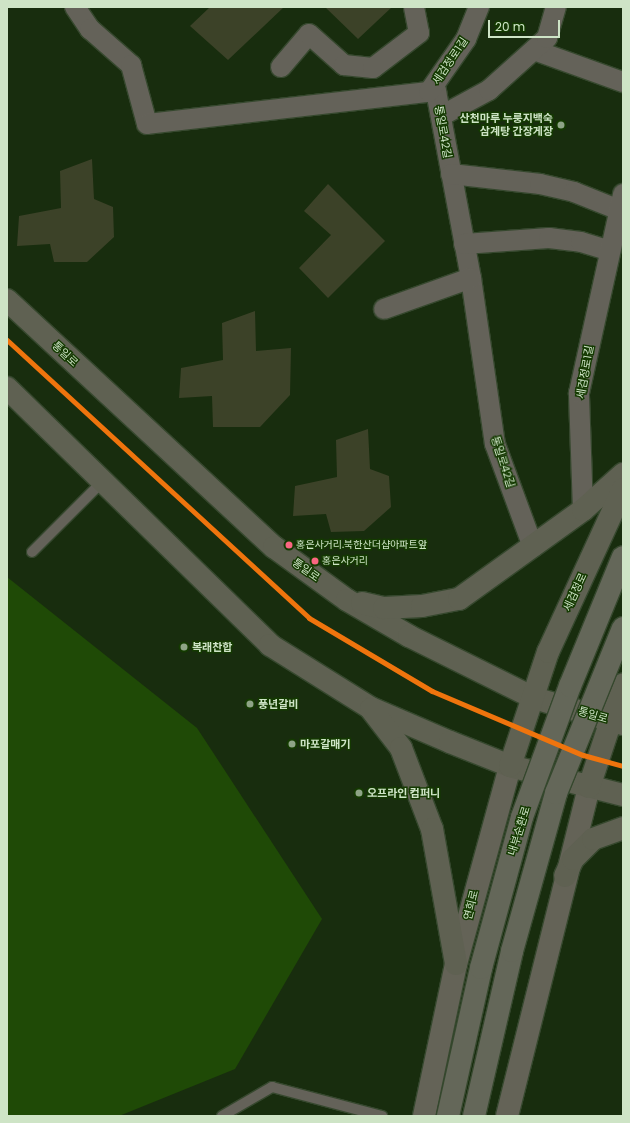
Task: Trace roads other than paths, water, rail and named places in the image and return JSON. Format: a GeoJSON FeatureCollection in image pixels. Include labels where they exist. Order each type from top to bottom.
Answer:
{"type":"FeatureCollection","features":[{"type":"Feature","properties":{"kind":"highway","name":"내부순환로"},"geometry":{"type":"LineString","coordinates":[[448,1116],[481,968],[522,817],[579,664],[623,557]]}},
{"type":"Feature","properties":{"kind":"highway"},"geometry":{"type":"LineString","coordinates":[[474,1116],[512,951],[556,793],[623,628]]}},
{"type":"Feature","properties":{"kind":"main road","name":"통일로"},"geometry":{"type":"LineString","coordinates":[[7,300],[274,547],[347,600],[416,639],[534,698],[616,722]]}},
{"type":"Feature","properties":{"kind":"main road"},"geometry":{"type":"LineString","coordinates":[[7,388],[104,480],[270,645],[371,708],[510,766],[623,795]]}},
{"type":"Feature","properties":{"kind":"main road"},"geometry":{"type":"LineString","coordinates":[[347,600],[384,608],[422,606],[459,599],[583,510],[623,474]]}},
{"type":"Feature","properties":{"kind":"main road","name":"세검정로"},"geometry":{"type":"LineString","coordinates":[[534,698],[548,652],[623,489]]}},
{"type":"Feature","properties":{"kind":"main road"},"geometry":{"type":"LineString","coordinates":[[507,1116],[565,876],[589,787],[616,722],[623,684]]}},
{"type":"Feature","properties":{"kind":"main road","name":"연희로"},"geometry":{"type":"LineString","coordinates":[[424,1116],[456,964],[510,766],[534,698]]}},
{"type":"Feature","properties":{"kind":"main road"},"geometry":{"type":"LineString","coordinates":[[371,708],[401,748],[432,829],[456,964]]}},
{"type":"Feature","properties":{"kind":"main road"},"geometry":{"type":"LineString","coordinates":[[565,876],[573,859],[593,839],[623,828]]}},
{"type":"Feature","properties":{"kind":"street","name":"통일로42길"},"geometry":{"type":"LineString","coordinates":[[75,7],[90,29],[131,65],[147,124],[436,91],[470,278],[495,444],[533,547]]}},
{"type":"Feature","properties":{"kind":"street"},"geometry":{"type":"LineString","coordinates":[[281,67],[309,34],[344,65],[373,68],[419,33],[414,7]]}},
{"type":"Feature","properties":{"kind":"street","name":"세검정로1길"},"geometry":{"type":"LineString","coordinates":[[429,92],[466,39],[479,7]]}},
{"type":"Feature","properties":{"kind":"street"},"geometry":{"type":"LineString","coordinates":[[441,116],[489,90],[547,38],[556,7]]}},
{"type":"Feature","properties":{"kind":"street"},"geometry":{"type":"LineString","coordinates":[[534,50],[623,82]]}},
{"type":"Feature","properties":{"kind":"street","name":"세검정로1길"},"geometry":{"type":"LineString","coordinates":[[451,174],[540,184],[621,202],[614,260],[579,393],[583,510]]}},
{"type":"Feature","properties":{"kind":"street"},"geometry":{"type":"LineString","coordinates":[[464,244],[550,238],[582,242],[614,260]]}},
{"type":"Feature","properties":{"kind":"street"},"geometry":{"type":"LineString","coordinates":[[384,309],[470,278]]}},
{"type":"Feature","properties":{"kind":"lane"},"geometry":{"type":"LineString","coordinates":[[32,552],[104,480]]}},
{"type":"Feature","properties":{"kind":"lane"},"geometry":{"type":"LineString","coordinates":[[222,1116],[272,1087],[382,1116]]}},
{"type":"Feature","properties":{"kind":"place","name":"산천마루 누룽지백숙 삼계탕 간장게장"},"geometry":{"type":"Point","coordinates":[561,125]}},
{"type":"Feature","properties":{"kind":"place","name":"홍은사거리.북한산더샵아파트앞"},"geometry":{"type":"Point","coordinates":[289,545]}},
{"type":"Feature","properties":{"kind":"place","name":"홍은사거리"},"geometry":{"type":"Point","coordinates":[315,561]}},
{"type":"Feature","properties":{"kind":"place","name":"복래찬합"},"geometry":{"type":"Point","coordinates":[184,647]}},
{"type":"Feature","properties":{"kind":"place","name":"풍년갈비"},"geometry":{"type":"Point","coordinates":[250,704]}},
{"type":"Feature","properties":{"kind":"place","name":"마포갈매기"},"geometry":{"type":"Point","coordinates":[292,744]}},
{"type":"Feature","properties":{"kind":"place","name":"오프라인 컴퍼니"},"geometry":{"type":"Point","coordinates":[359,793]}}]}
